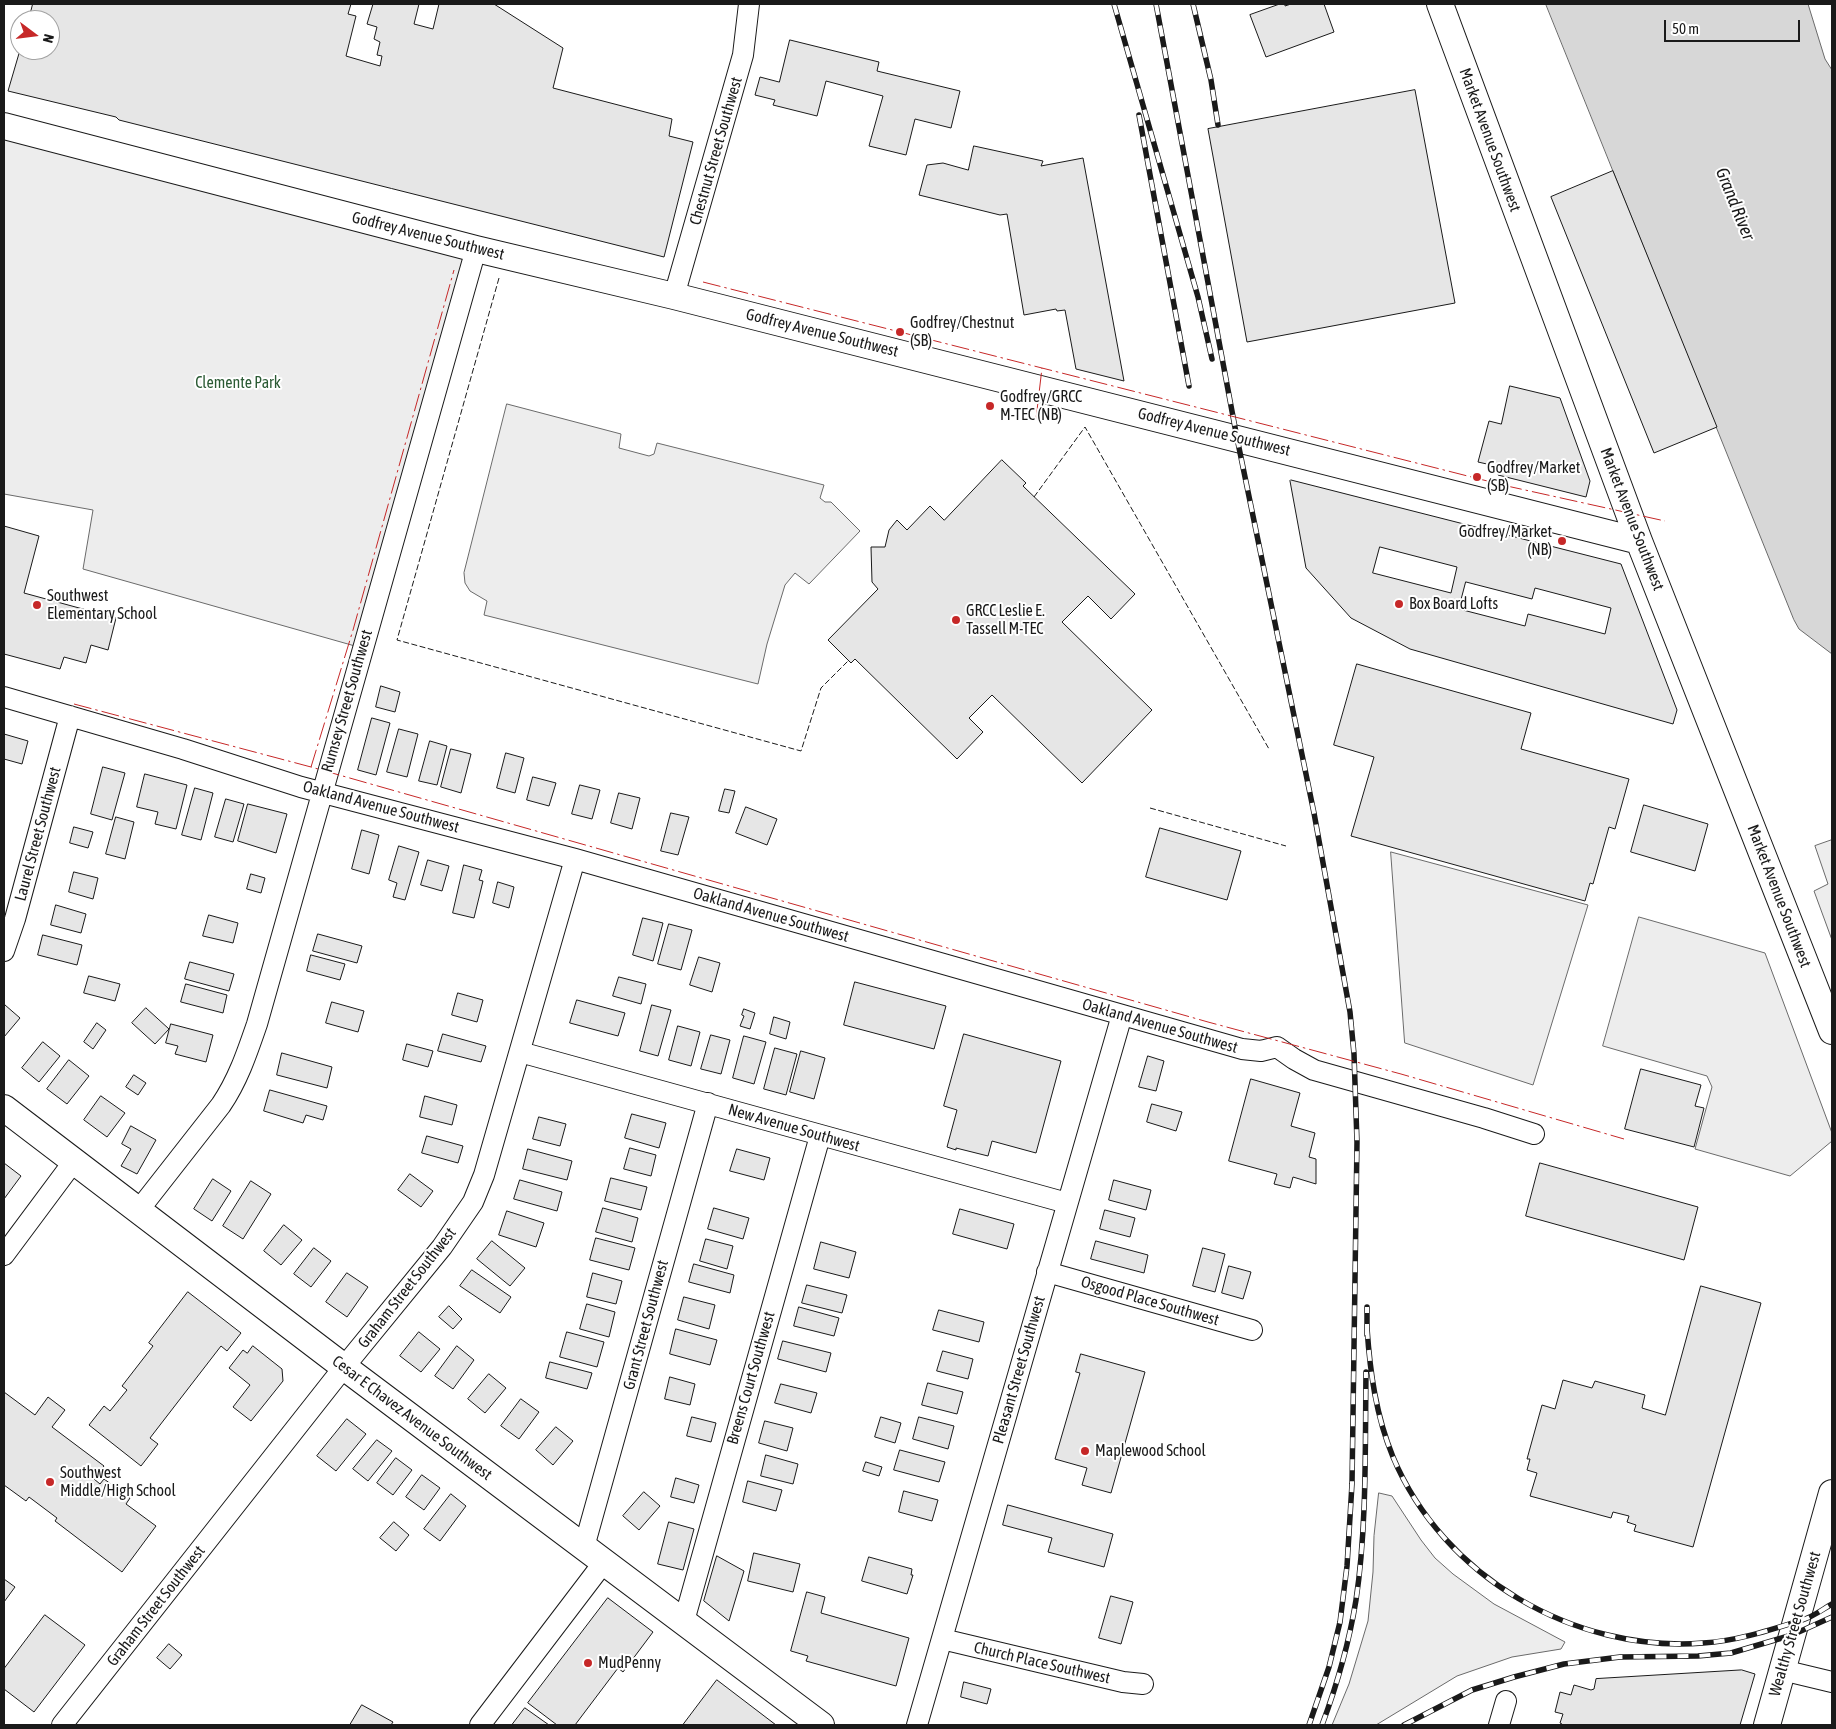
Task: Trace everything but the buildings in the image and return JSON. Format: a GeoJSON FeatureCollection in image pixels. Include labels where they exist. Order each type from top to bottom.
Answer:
{"type":"FeatureCollection","features":[{"type":"Feature","properties":{"kind":"main road","name":"Market Avenue Southwest"},"geometry":{"type":"LineString","coordinates":[[1440,4],[1639,540],[1832,1031]]}},
{"type":"Feature","properties":{"kind":"main road","name":"Godfrey Avenue Southwest"},"geometry":{"type":"LineString","coordinates":[[4,126],[476,249],[674,296],[1639,540]]}},
{"type":"Feature","properties":{"kind":"main road","name":"Cesar E Chavez Avenue Southwest"},"geometry":{"type":"LineString","coordinates":[[4,1108],[344,1367],[821,1725]]}},
{"type":"Feature","properties":{"kind":"main road","name":"Wealthy Street Southwest"},"geometry":{"type":"LineString","coordinates":[[1766,1725],[1832,1493]]}},
{"type":"Feature","properties":{"kind":"street","name":"Chestnut Street Southwest"},"geometry":{"type":"LineString","coordinates":[[674,296],[743,55],[749,4]]}},
{"type":"Feature","properties":{"kind":"street","name":"Rumsey Street Southwest"},"geometry":{"type":"LineString","coordinates":[[138,1211],[221,1106],[233,1087],[244,1062],[257,1024],[476,249]]}},
{"type":"Feature","properties":{"kind":"street","name":"Oakland Avenue Southwest"},"geometry":{"type":"LineString","coordinates":[[4,697],[183,748],[322,792],[575,859],[1242,1050],[1262,1050],[1276,1047],[1314,1070],[1534,1134]]}},
{"type":"Feature","properties":{"kind":"street","name":"Laurel Street Southwest"},"geometry":{"type":"LineString","coordinates":[[4,950],[15,919],[70,716]]}},
{"type":"Feature","properties":{"kind":"street","name":"Graham Street Southwest"},"geometry":{"type":"LineString","coordinates":[[62,1725],[344,1367],[442,1247],[473,1202],[484,1175],[575,859]]}},
{"type":"Feature","properties":{"kind":"street","name":"Pleasant Street Southwest"},"geometry":{"type":"LineString","coordinates":[[917,1725],[1122,1015]]}},
{"type":"Feature","properties":{"kind":"street","name":"New Avenue Southwest"},"geometry":{"type":"LineString","coordinates":[[520,1052],[1067,1203]]}},
{"type":"Feature","properties":{"kind":"street","name":"Grant Street Southwest"},"geometry":{"type":"LineString","coordinates":[[480,1725],[594,1554],[708,1103]]}},
{"type":"Feature","properties":{"kind":"street","name":"Breens Court Southwest"},"geometry":{"type":"LineString","coordinates":[[684,1621],[820,1136]]}},
{"type":"Feature","properties":{"kind":"street"},"geometry":{"type":"LineString","coordinates":[[4,1255],[74,1161]]}},
{"type":"Feature","properties":{"kind":"street","name":"Osgood Place Southwest"},"geometry":{"type":"LineString","coordinates":[[1047,1272],[1252,1330]]}},
{"type":"Feature","properties":{"kind":"street","name":"Church Place Southwest"},"geometry":{"type":"LineString","coordinates":[[942,1639],[1123,1682],[1143,1684]]}},
{"type":"Feature","properties":{"kind":"street"},"geometry":{"type":"LineString","coordinates":[[1782,1670],[1832,1682]]}},
{"type":"Feature","properties":{"kind":"street"},"geometry":{"type":"LineString","coordinates":[[1499,1725],[1506,1701]]}},
{"type":"Feature","properties":{"kind":"shaded area","name":"Clemente Park"},"geometry":{"type":"Polygon","coordinates":[[[4,121],[476,249],[362,648],[83,569],[93,510],[4,494],[4,121]]]}},
{"type":"Feature","properties":{"kind":"shaded area"},"geometry":{"type":"Polygon","coordinates":[[[507,404],[621,434],[619,448],[649,456],[654,454],[657,443],[824,485],[820,498],[825,502],[831,502],[860,531],[809,584],[795,573],[785,585],[767,644],[758,684],[484,615],[487,601],[470,591],[465,583],[464,573],[507,404]]]}},
{"type":"Feature","properties":{"kind":"shaded area"},"geometry":{"type":"Polygon","coordinates":[[[1832,840],[1832,940],[1814,891],[1828,884],[1815,846],[1832,840]]]}},
{"type":"Feature","properties":{"kind":"shaded area"},"geometry":{"type":"Polygon","coordinates":[[[1391,852],[1588,905],[1533,1085],[1405,1043],[1391,852]]]}},
{"type":"Feature","properties":{"kind":"shaded area"},"geometry":{"type":"Polygon","coordinates":[[[1639,917],[1765,953],[1832,1133],[1832,1141],[1790,1176],[1695,1149],[1712,1087],[1707,1076],[1603,1046],[1639,917]]]}},
{"type":"Feature","properties":{"kind":"shaded area"},"geometry":{"type":"Polygon","coordinates":[[[1379,1493],[1392,1496],[1435,1558],[1453,1574],[1494,1604],[1565,1642],[1561,1649],[1512,1657],[1457,1676],[1376,1725],[1332,1725],[1349,1684],[1368,1621],[1379,1493]]]}},
{"type":"Feature","properties":{"kind":"water","name":"Grand River"},"geometry":{"type":"Polygon","coordinates":[[[1546,4],[1808,4],[1825,59],[1832,70],[1832,654],[1799,629],[1794,620],[1546,4]]]}},
{"type":"Feature","properties":{"kind":"railway"},"geometry":{"type":"LineString","coordinates":[[1114,4],[1198,297],[1212,359]]}},
{"type":"Feature","properties":{"kind":"railway"},"geometry":{"type":"LineString","coordinates":[[1156,4],[1237,438],[1314,813],[1350,1012],[1354,1054],[1357,1142],[1352,1484],[1347,1566],[1340,1622],[1329,1667],[1309,1725]]}},
{"type":"Feature","properties":{"kind":"railway"},"geometry":{"type":"LineString","coordinates":[[1193,4],[1211,80],[1218,125]]}},
{"type":"Feature","properties":{"kind":"railway"},"geometry":{"type":"LineString","coordinates":[[1139,115],[1189,386]]}},
{"type":"Feature","properties":{"kind":"railway"},"geometry":{"type":"LineString","coordinates":[[1367,1307],[1367,1335]]}},
{"type":"Feature","properties":{"kind":"railway"},"geometry":{"type":"LineString","coordinates":[[1367,1328],[1372,1377],[1382,1426],[1393,1457],[1415,1500],[1445,1538],[1479,1571],[1519,1599],[1562,1620],[1608,1635],[1655,1643],[1703,1643],[1741,1637],[1806,1619],[1832,1604]]}},
{"type":"Feature","properties":{"kind":"railway"},"geometry":{"type":"LineString","coordinates":[[1322,1725],[1338,1679],[1346,1648],[1360,1572],[1365,1486],[1366,1372]]}},
{"type":"Feature","properties":{"kind":"railway"},"geometry":{"type":"LineString","coordinates":[[1404,1725],[1472,1690],[1564,1664],[1620,1657],[1698,1656],[1731,1653],[1792,1635],[1832,1617]]}},
{"type":"Feature","properties":{"kind":"fence"},"geometry":{"type":"LineString","coordinates":[[499,278],[397,640],[801,751],[821,688],[849,660]]}},
{"type":"Feature","properties":{"kind":"fence"},"geometry":{"type":"LineString","coordinates":[[1034,497],[1085,427],[1269,749]]}},
{"type":"Feature","properties":{"kind":"fence"},"geometry":{"type":"LineString","coordinates":[[1150,808],[1286,846]]}},
{"type":"Feature","properties":{"kind":"power"},"geometry":{"type":"LineString","coordinates":[[311,767],[353,630],[454,270]]}},
{"type":"Feature","properties":{"kind":"power"},"geometry":{"type":"LineString","coordinates":[[703,282],[1507,486],[1665,521]]}},
{"type":"Feature","properties":{"kind":"power"},"geometry":{"type":"LineString","coordinates":[[1036,419],[1042,368]]}},
{"type":"Feature","properties":{"kind":"power"},"geometry":{"type":"LineString","coordinates":[[74,704],[311,767],[1208,1022],[1401,1074],[1624,1139]]}},
{"type":"Feature","properties":{"kind":"place","name":"Godfrey/Chestnut (SB)"},"geometry":{"type":"Point","coordinates":[900,332]}},
{"type":"Feature","properties":{"kind":"place","name":"Godfrey/GRCC M-TEC (NB)"},"geometry":{"type":"Point","coordinates":[990,406]}},
{"type":"Feature","properties":{"kind":"place","name":"Godfrey/Market (SB)"},"geometry":{"type":"Point","coordinates":[1477,477]}},
{"type":"Feature","properties":{"kind":"place","name":"Godfrey/Market (NB)"},"geometry":{"type":"Point","coordinates":[1562,541]}},
{"type":"Feature","properties":{"kind":"place","name":"Box Board Lofts"},"geometry":{"type":"Point","coordinates":[1399,604]}},
{"type":"Feature","properties":{"kind":"place","name":"Southwest Elementary School"},"geometry":{"type":"Point","coordinates":[37,605]}},
{"type":"Feature","properties":{"kind":"place","name":"GRCC Leslie E. Tassell M-TEC"},"geometry":{"type":"Point","coordinates":[956,620]}},
{"type":"Feature","properties":{"kind":"place","name":"Maplewood School"},"geometry":{"type":"Point","coordinates":[1085,1451]}},
{"type":"Feature","properties":{"kind":"place","name":"Southwest Middle/High School"},"geometry":{"type":"Point","coordinates":[50,1482]}},
{"type":"Feature","properties":{"kind":"place","name":"MudPenny"},"geometry":{"type":"Point","coordinates":[588,1663]}}]}
